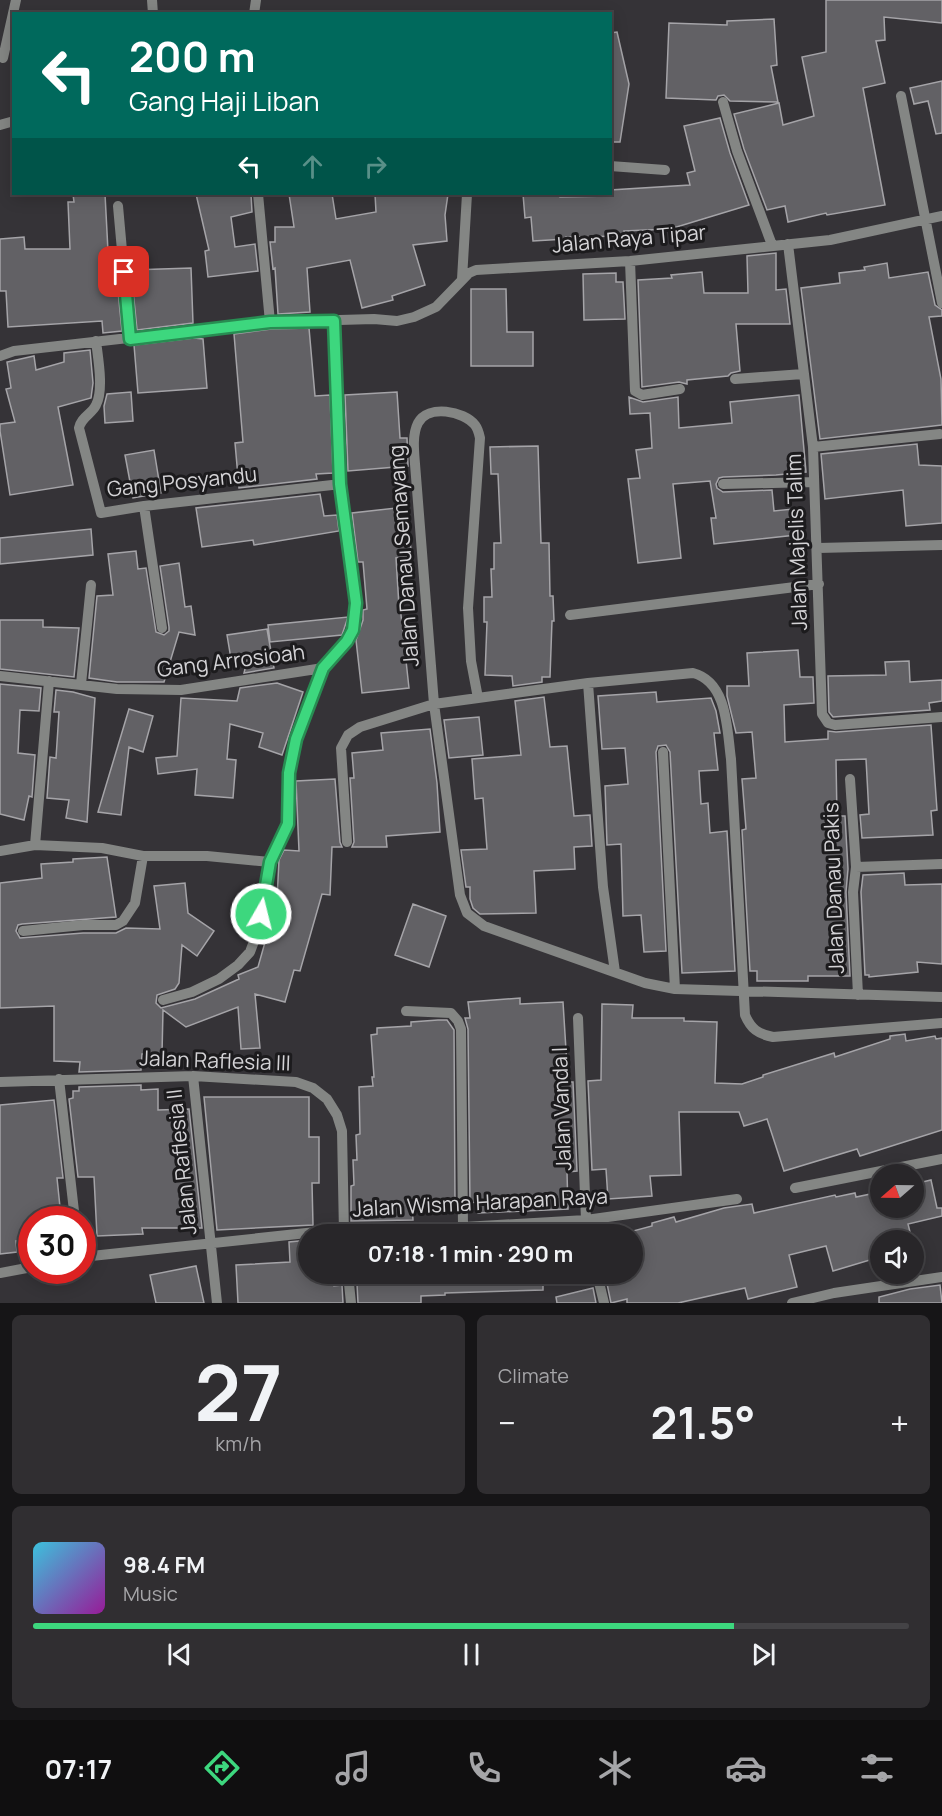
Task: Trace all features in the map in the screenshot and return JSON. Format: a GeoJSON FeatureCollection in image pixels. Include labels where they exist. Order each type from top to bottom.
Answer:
{"type":"FeatureCollection","features":[{"type":"Feature","properties":{"kind":"street"},"geometry":{"type":"LineString","coordinates":[[3,58],[12,18]]}},
{"type":"Feature","properties":{"kind":"street"},"geometry":{"type":"LineString","coordinates":[[901,96],[942,303]]}},
{"type":"Feature","properties":{"kind":"street"},"geometry":{"type":"LineString","coordinates":[[723,102],[737,151],[772,245]]}},
{"type":"Feature","properties":{"kind":"street"},"geometry":{"type":"LineString","coordinates":[[612,166],[665,170]]}},
{"type":"Feature","properties":{"kind":"street"},"geometry":{"type":"LineString","coordinates":[[258,195],[270,322]]}},
{"type":"Feature","properties":{"kind":"street"},"geometry":{"type":"LineString","coordinates":[[462,279],[467,195]]}},
{"type":"Feature","properties":{"kind":"street"},"geometry":{"type":"LineString","coordinates":[[118,206],[130,339]]}},
{"type":"Feature","properties":{"kind":"street","name":"Jalan Raya Tipar"},"geometry":{"type":"LineString","coordinates":[[0,357],[14,351],[270,322],[374,319],[397,321],[414,317],[436,307],[469,273],[483,269],[630,261],[830,240],[942,216]]}},
{"type":"Feature","properties":{"kind":"street","name":"Jalan Majelis Talim"},"geometry":{"type":"LineString","coordinates":[[788,244],[813,447],[818,549],[821,710],[824,719],[835,725],[942,717]]}},
{"type":"Feature","properties":{"kind":"street"},"geometry":{"type":"LineString","coordinates":[[630,261],[635,391],[642,395],[680,389]]}},
{"type":"Feature","properties":{"kind":"street"},"geometry":{"type":"LineString","coordinates":[[163,1000],[192,992],[219,979],[234,969],[250,952],[259,928],[270,862],[288,824],[289,773],[296,739],[323,668],[347,641],[356,618],[340,484],[334,321]]}},
{"type":"Feature","properties":{"kind":"street","name":"Gang Posyandu"},"geometry":{"type":"LineString","coordinates":[[96,341],[99,398],[94,408],[80,422],[79,428],[101,513],[340,484]]}},
{"type":"Feature","properties":{"kind":"street"},"geometry":{"type":"LineString","coordinates":[[735,379],[803,374]]}},
{"type":"Feature","properties":{"kind":"street","name":"Jalan Danau Semayang"},"geometry":{"type":"LineString","coordinates":[[478,698],[468,628],[469,582],[476,515],[480,438],[476,426],[468,419],[437,410],[424,414],[419,421],[414,444],[434,704],[460,895],[467,913],[484,926],[645,983],[675,989],[942,997]]}},
{"type":"Feature","properties":{"kind":"street"},"geometry":{"type":"LineString","coordinates":[[813,447],[940,434]]}},
{"type":"Feature","properties":{"kind":"street"},"geometry":{"type":"LineString","coordinates":[[723,484],[814,482]]}},
{"type":"Feature","properties":{"kind":"street"},"geometry":{"type":"LineString","coordinates":[[144,506],[162,628]]}},
{"type":"Feature","properties":{"kind":"street"},"geometry":{"type":"LineString","coordinates":[[818,549],[942,545]]}},
{"type":"Feature","properties":{"kind":"street"},"geometry":{"type":"LineString","coordinates":[[570,615],[819,584]]}},
{"type":"Feature","properties":{"kind":"street"},"geometry":{"type":"LineString","coordinates":[[81,684],[90,585]]}},
{"type":"Feature","properties":{"kind":"street","name":"Gang Arrosioah"},"geometry":{"type":"LineString","coordinates":[[0,676],[117,689],[181,690],[323,668]]}},
{"type":"Feature","properties":{"kind":"street"},"geometry":{"type":"LineString","coordinates":[[347,842],[341,747],[348,735],[360,727],[434,704],[588,683],[693,673],[701,675],[710,681],[715,689],[727,723],[744,992],[746,1015],[750,1025],[764,1035],[773,1037],[942,1023]]}},
{"type":"Feature","properties":{"kind":"street"},"geometry":{"type":"LineString","coordinates":[[35,845],[49,681]]}},
{"type":"Feature","properties":{"kind":"street"},"geometry":{"type":"LineString","coordinates":[[588,683],[603,887],[615,972]]}},
{"type":"Feature","properties":{"kind":"street"},"geometry":{"type":"LineString","coordinates":[[663,752],[675,989]]}},
{"type":"Feature","properties":{"kind":"street","name":"Jalan Danau Pakis"},"geometry":{"type":"LineString","coordinates":[[850,779],[856,867],[853,892],[858,995]]}},
{"type":"Feature","properties":{"kind":"street"},"geometry":{"type":"LineString","coordinates":[[0,851],[35,845],[102,848],[143,856],[207,856],[270,862]]}},
{"type":"Feature","properties":{"kind":"street"},"geometry":{"type":"LineString","coordinates":[[22,932],[84,925],[116,925],[123,921],[135,903],[143,856]]}},
{"type":"Feature","properties":{"kind":"street"},"geometry":{"type":"LineString","coordinates":[[856,867],[942,864]]}},
{"type":"Feature","properties":{"kind":"street"},"geometry":{"type":"LineString","coordinates":[[406,1011],[451,1013],[461,1029],[463,1224]]}},
{"type":"Feature","properties":{"kind":"street","name":"Jalan Vanda I"},"geometry":{"type":"LineString","coordinates":[[578,1018],[587,1224]]}},
{"type":"Feature","properties":{"kind":"street","name":"Jalan Raflesia III"},"geometry":{"type":"LineString","coordinates":[[0,1082],[193,1076],[296,1082],[313,1088],[327,1100],[337,1115],[342,1131],[344,1224]]}},
{"type":"Feature","properties":{"kind":"street","name":"Jalan Raflesia II"},"geometry":{"type":"LineString","coordinates":[[193,1076],[217,1303]]}},
{"type":"Feature","properties":{"kind":"street"},"geometry":{"type":"LineString","coordinates":[[59,1079],[73,1206]]}},
{"type":"Feature","properties":{"kind":"street"},"geometry":{"type":"LineString","coordinates":[[795,1188],[942,1159]]}},
{"type":"Feature","properties":{"kind":"street","name":"Jalan Wisma Harapan Raya"},"geometry":{"type":"LineString","coordinates":[[516,1224],[586,1220],[737,1199]]}},
{"type":"Feature","properties":{"kind":"street","name":"Jalan Wisma Harapan Raya"},"geometry":{"type":"LineString","coordinates":[[96,1256],[298,1236]]}},
{"type":"Feature","properties":{"kind":"street"},"geometry":{"type":"LineString","coordinates":[[0,1273],[18,1270]]}},
{"type":"Feature","properties":{"kind":"street"},"geometry":{"type":"LineString","coordinates":[[792,1303],[835,1298],[942,1277]]}},
{"type":"Feature","properties":{"kind":"street"},"geometry":{"type":"LineString","coordinates":[[349,1284],[351,1303]]}},
{"type":"Feature","properties":{"kind":"street"},"geometry":{"type":"LineString","coordinates":[[599,1284],[604,1303]]}},
{"type":"Feature","properties":{"kind":"building"},"geometry":{"type":"Polygon","coordinates":[[[826,0],[942,0],[942,23],[884,17],[885,40],[876,41],[885,83],[863,88],[885,205],[827,215],[826,213],[788,222],[785,206],[767,210],[744,149],[734,114],[779,103],[783,125],[814,116],[802,57],[826,52],[826,0]]]}},
{"type":"Feature","properties":{"kind":"building"},"geometry":{"type":"Polygon","coordinates":[[[774,19],[777,65],[771,66],[778,102],[730,101],[724,95],[718,96],[716,100],[666,98],[669,23],[727,25],[727,21],[774,19]]]}},
{"type":"Feature","properties":{"kind":"building"},"geometry":{"type":"Polygon","coordinates":[[[617,32],[629,84],[620,142],[612,142],[612,33],[617,32]]]}},
{"type":"Feature","properties":{"kind":"building"},"geometry":{"type":"Polygon","coordinates":[[[942,81],[942,133],[936,134],[928,101],[914,104],[910,88],[942,81]]]}},
{"type":"Feature","properties":{"kind":"building"},"geometry":{"type":"Polygon","coordinates":[[[720,118],[749,205],[670,229],[624,231],[625,236],[566,237],[566,239],[533,241],[531,217],[525,218],[523,195],[610,196],[612,190],[690,185],[687,173],[695,171],[684,126],[720,118]]]}},
{"type":"Feature","properties":{"kind":"building"},"geometry":{"type":"Polygon","coordinates":[[[73,195],[105,195],[109,270],[116,271],[122,331],[103,333],[102,321],[8,327],[6,291],[0,291],[0,239],[24,237],[25,249],[70,249],[68,202],[74,202],[73,195]]]}},
{"type":"Feature","properties":{"kind":"building"},"geometry":{"type":"Polygon","coordinates":[[[196,195],[251,195],[252,212],[231,217],[235,247],[255,244],[258,271],[208,277],[205,251],[209,250],[196,195]]]}},
{"type":"Feature","properties":{"kind":"building"},"geometry":{"type":"Polygon","coordinates":[[[289,195],[332,195],[336,219],[376,212],[375,195],[448,195],[445,215],[447,241],[413,245],[425,285],[392,296],[393,300],[362,308],[350,260],[307,268],[310,312],[278,314],[275,268],[273,269],[270,242],[275,242],[275,227],[294,227],[289,195]]]}},
{"type":"Feature","properties":{"kind":"building"},"geometry":{"type":"Polygon","coordinates":[[[776,253],[776,290],[786,289],[790,324],[736,324],[740,371],[728,376],[687,380],[687,384],[679,382],[642,387],[638,280],[672,278],[671,275],[702,272],[704,293],[748,293],[747,256],[776,253]]]}},
{"type":"Feature","properties":{"kind":"building"},"geometry":{"type":"Polygon","coordinates":[[[887,263],[889,278],[928,272],[935,305],[942,310],[942,316],[929,317],[941,379],[942,425],[820,439],[801,288],[840,283],[839,273],[865,270],[864,267],[887,263]]]}},
{"type":"Feature","properties":{"kind":"building"},"geometry":{"type":"Polygon","coordinates":[[[191,268],[193,323],[137,330],[131,270],[191,268]]]}},
{"type":"Feature","properties":{"kind":"building"},"geometry":{"type":"Polygon","coordinates":[[[616,273],[616,282],[623,282],[625,319],[584,320],[583,274],[616,273]]]}},
{"type":"Feature","properties":{"kind":"building"},"geometry":{"type":"Polygon","coordinates":[[[471,289],[506,289],[507,332],[533,332],[533,366],[471,366],[471,289]]]}},
{"type":"Feature","properties":{"kind":"building"},"geometry":{"type":"Polygon","coordinates":[[[309,328],[315,396],[330,395],[333,473],[316,474],[317,479],[239,488],[235,443],[243,442],[234,334],[271,329],[309,328]]]}},
{"type":"Feature","properties":{"kind":"building"},"geometry":{"type":"Polygon","coordinates":[[[203,339],[207,388],[138,393],[134,345],[203,339]]]}},
{"type":"Feature","properties":{"kind":"building"},"geometry":{"type":"Polygon","coordinates":[[[90,350],[93,383],[91,398],[58,407],[73,485],[10,495],[0,431],[0,424],[15,422],[6,389],[11,388],[7,362],[34,356],[36,370],[64,362],[64,353],[90,350]]]}},
{"type":"Feature","properties":{"kind":"building"},"geometry":{"type":"Polygon","coordinates":[[[131,392],[133,421],[105,423],[104,406],[107,394],[131,392]]]}},
{"type":"Feature","properties":{"kind":"building"},"geometry":{"type":"Polygon","coordinates":[[[397,392],[400,438],[407,438],[408,466],[348,471],[345,395],[397,392]]]}},
{"type":"Feature","properties":{"kind":"building"},"geometry":{"type":"Polygon","coordinates":[[[799,395],[806,472],[723,477],[719,478],[716,484],[717,488],[723,492],[772,490],[774,511],[793,509],[796,535],[714,544],[711,518],[716,518],[710,481],[673,484],[681,558],[638,563],[628,479],[640,478],[636,450],[652,448],[650,413],[630,414],[629,397],[643,402],[678,397],[679,428],[732,423],[730,402],[799,395]]]}},
{"type":"Feature","properties":{"kind":"building"},"geometry":{"type":"Polygon","coordinates":[[[917,444],[919,465],[942,466],[942,523],[906,526],[903,490],[825,499],[821,454],[917,444]]]}},
{"type":"Feature","properties":{"kind":"building"},"geometry":{"type":"Polygon","coordinates":[[[538,446],[541,543],[549,543],[550,596],[553,596],[554,621],[552,621],[550,677],[542,677],[542,682],[513,686],[512,676],[485,675],[487,622],[484,622],[484,597],[492,597],[491,569],[494,569],[494,543],[501,543],[498,474],[491,474],[490,447],[538,446]]]}},
{"type":"Feature","properties":{"kind":"building"},"geometry":{"type":"Polygon","coordinates":[[[154,450],[161,493],[133,498],[125,455],[154,450]]]}},
{"type":"Feature","properties":{"kind":"building"},"geometry":{"type":"Polygon","coordinates":[[[320,494],[324,516],[337,515],[339,531],[254,545],[253,540],[202,547],[196,508],[320,494]]]}},
{"type":"Feature","properties":{"kind":"building"},"geometry":{"type":"Polygon","coordinates":[[[405,507],[412,556],[396,558],[409,688],[362,693],[356,640],[363,620],[363,610],[367,609],[363,562],[358,562],[352,513],[405,507]]]}},
{"type":"Feature","properties":{"kind":"building"},"geometry":{"type":"Polygon","coordinates":[[[91,529],[93,555],[0,564],[0,538],[91,529]]]}},
{"type":"Feature","properties":{"kind":"building"},"geometry":{"type":"Polygon","coordinates":[[[136,551],[138,569],[146,568],[156,632],[164,635],[169,631],[160,566],[179,563],[185,607],[191,606],[195,635],[179,632],[164,682],[117,682],[89,678],[97,596],[113,595],[108,554],[136,551]]]}},
{"type":"Feature","properties":{"kind":"building"},"geometry":{"type":"Polygon","coordinates":[[[348,617],[342,635],[270,642],[268,625],[348,617]]]}},
{"type":"Feature","properties":{"kind":"building"},"geometry":{"type":"Polygon","coordinates":[[[0,620],[43,620],[43,627],[79,628],[74,677],[0,669],[0,620]]]}},
{"type":"Feature","properties":{"kind":"building"},"geometry":{"type":"Polygon","coordinates":[[[267,629],[274,668],[244,673],[248,657],[231,659],[227,635],[267,629]]]}},
{"type":"Feature","properties":{"kind":"building"},"geometry":{"type":"Polygon","coordinates":[[[798,650],[800,677],[813,677],[814,703],[784,705],[785,742],[828,739],[828,731],[931,725],[937,810],[931,811],[933,835],[862,838],[860,815],[869,814],[866,759],[836,760],[837,816],[845,816],[850,976],[808,976],[808,981],[757,981],[757,971],[750,971],[742,830],[746,829],[742,779],[756,778],[752,732],[736,733],[727,696],[727,686],[749,686],[747,653],[798,650]]]}},
{"type":"Feature","properties":{"kind":"building"},"geometry":{"type":"Polygon","coordinates":[[[909,661],[910,682],[942,680],[942,701],[929,703],[930,710],[833,717],[829,712],[828,676],[886,675],[885,662],[909,661]]]}},
{"type":"Feature","properties":{"kind":"building"},"geometry":{"type":"Polygon","coordinates":[[[277,683],[303,692],[282,755],[259,747],[263,733],[230,724],[227,759],[236,760],[233,798],[195,795],[197,769],[158,774],[156,758],[177,756],[181,698],[237,701],[240,688],[277,683]]]}},
{"type":"Feature","properties":{"kind":"building"},"geometry":{"type":"Polygon","coordinates":[[[0,684],[41,688],[39,711],[20,710],[18,753],[35,755],[32,797],[29,796],[24,820],[0,814],[0,684]]]}},
{"type":"Feature","properties":{"kind":"building"},"geometry":{"type":"Polygon","coordinates":[[[56,690],[95,698],[87,822],[66,818],[69,800],[47,798],[50,757],[56,758],[59,712],[54,712],[56,690]]]}},
{"type":"Feature","properties":{"kind":"building"},"geometry":{"type":"Polygon","coordinates":[[[656,692],[657,702],[711,698],[716,711],[720,733],[714,733],[718,770],[699,771],[701,804],[708,803],[710,833],[727,831],[735,971],[682,973],[670,752],[666,745],[658,746],[656,752],[666,951],[644,952],[641,915],[623,916],[621,844],[607,845],[605,786],[628,784],[625,748],[602,749],[598,696],[656,692]]]}},
{"type":"Feature","properties":{"kind":"building"},"geometry":{"type":"Polygon","coordinates":[[[544,697],[550,747],[567,746],[574,816],[590,815],[592,846],[574,847],[575,869],[534,871],[536,913],[480,914],[473,908],[470,887],[466,887],[461,850],[487,849],[483,798],[475,799],[472,759],[521,755],[515,701],[544,697]]]}},
{"type":"Feature","properties":{"kind":"building"},"geometry":{"type":"Polygon","coordinates":[[[129,709],[153,716],[143,752],[129,747],[121,815],[98,812],[129,709]]]}},
{"type":"Feature","properties":{"kind":"building"},"geometry":{"type":"Polygon","coordinates":[[[479,717],[483,755],[449,758],[444,720],[479,717]]]}},
{"type":"Feature","properties":{"kind":"building"},"geometry":{"type":"Polygon","coordinates":[[[430,729],[440,832],[386,836],[387,847],[352,847],[354,842],[350,778],[354,778],[352,753],[383,750],[381,733],[430,729]]]}},
{"type":"Feature","properties":{"kind":"building"},"geometry":{"type":"Polygon","coordinates":[[[335,779],[342,847],[332,847],[330,895],[322,894],[300,971],[294,970],[285,1002],[255,994],[260,1048],[241,1049],[238,1007],[186,1027],[163,1010],[162,1054],[142,1054],[141,1070],[79,1072],[80,1062],[54,1061],[54,1006],[0,1008],[0,883],[42,878],[41,864],[107,857],[116,917],[22,924],[18,925],[16,931],[20,938],[116,933],[126,928],[160,929],[154,886],[185,883],[188,913],[214,931],[197,956],[182,945],[179,983],[175,989],[157,995],[156,1003],[161,1008],[195,999],[239,979],[238,975],[258,967],[277,900],[279,860],[284,850],[299,851],[296,781],[335,779]]]}},
{"type":"Feature","properties":{"kind":"building"},"geometry":{"type":"Polygon","coordinates":[[[904,873],[905,885],[942,884],[942,964],[917,962],[918,972],[869,977],[865,975],[861,892],[863,875],[904,873]]]}},
{"type":"Feature","properties":{"kind":"building"},"geometry":{"type":"Polygon","coordinates":[[[413,904],[446,916],[429,967],[395,955],[413,904]]]}},
{"type":"Feature","properties":{"kind":"building"},"geometry":{"type":"Polygon","coordinates":[[[520,998],[520,1004],[563,1002],[568,1082],[573,1082],[577,1171],[567,1172],[568,1209],[478,1213],[477,1202],[470,1203],[468,1029],[465,1018],[470,1018],[468,1002],[520,998]]]}},
{"type":"Feature","properties":{"kind":"building"},"geometry":{"type":"Polygon","coordinates":[[[602,1004],[633,1005],[632,1018],[684,1018],[684,1021],[717,1022],[715,1083],[742,1084],[763,1077],[763,1075],[834,1053],[835,1057],[890,1039],[890,1036],[905,1034],[906,1041],[935,1036],[936,1039],[942,1038],[942,1130],[860,1156],[857,1149],[784,1171],[767,1119],[744,1126],[739,1112],[679,1112],[681,1175],[650,1176],[652,1196],[608,1199],[606,1169],[592,1170],[588,1081],[601,1080],[602,1004]]]}},
{"type":"Feature","properties":{"kind":"building"},"geometry":{"type":"Polygon","coordinates":[[[447,1020],[454,1030],[455,1203],[412,1205],[413,1220],[351,1221],[351,1186],[354,1185],[353,1160],[357,1160],[356,1135],[360,1134],[359,1087],[373,1086],[372,1077],[374,1077],[371,1035],[377,1034],[377,1028],[411,1026],[411,1022],[447,1020]]]}},
{"type":"Feature","properties":{"kind":"building"},"geometry":{"type":"Polygon","coordinates":[[[141,1085],[141,1090],[158,1089],[158,1110],[189,1109],[202,1228],[142,1228],[143,1234],[97,1236],[94,1177],[78,1177],[69,1099],[73,1098],[73,1091],[79,1091],[79,1087],[141,1085]]]}},
{"type":"Feature","properties":{"kind":"building"},"geometry":{"type":"Polygon","coordinates":[[[204,1097],[309,1097],[309,1137],[319,1137],[319,1183],[312,1183],[313,1224],[217,1230],[204,1097]]]}},
{"type":"Feature","properties":{"kind":"building"},"geometry":{"type":"Polygon","coordinates":[[[54,1100],[63,1178],[57,1178],[60,1206],[18,1206],[17,1252],[0,1254],[0,1105],[54,1100]]]}},
{"type":"Feature","properties":{"kind":"building"},"geometry":{"type":"Polygon","coordinates":[[[931,1180],[937,1208],[942,1208],[942,1216],[908,1224],[910,1230],[870,1230],[870,1260],[833,1271],[826,1246],[789,1255],[797,1287],[748,1299],[745,1288],[678,1303],[627,1303],[627,1299],[611,1303],[607,1284],[643,1284],[643,1228],[652,1226],[652,1223],[674,1217],[676,1222],[724,1208],[752,1204],[754,1213],[835,1195],[836,1197],[855,1193],[856,1197],[870,1194],[870,1218],[924,1218],[924,1182],[931,1180]]]}},
{"type":"Feature","properties":{"kind":"building"},"geometry":{"type":"Polygon","coordinates":[[[298,1241],[298,1284],[342,1285],[343,1303],[238,1303],[236,1265],[290,1262],[289,1242],[298,1241]]]}},
{"type":"Feature","properties":{"kind":"building"},"geometry":{"type":"Polygon","coordinates":[[[196,1266],[204,1303],[156,1303],[150,1275],[196,1266]]]}},
{"type":"Feature","properties":{"kind":"building"},"geometry":{"type":"Polygon","coordinates":[[[357,1284],[543,1284],[543,1290],[445,1293],[445,1295],[421,1296],[421,1303],[358,1303],[357,1284]]]}},
{"type":"Feature","properties":{"kind":"building"},"geometry":{"type":"Polygon","coordinates":[[[940,1285],[942,1303],[879,1303],[879,1297],[910,1289],[940,1285]]]}},
{"type":"Feature","properties":{"kind":"building"},"geometry":{"type":"Polygon","coordinates":[[[593,1288],[596,1303],[557,1303],[556,1297],[593,1288]]]}},
{"type":"Feature","properties":{"kind":"route"},"geometry":{"type":"LineString","coordinates":[[124,272],[130,339],[270,322],[334,321],[340,484],[356,618],[347,641],[323,668],[306,707],[289,773],[288,824],[270,862],[261,914]]}}]}
